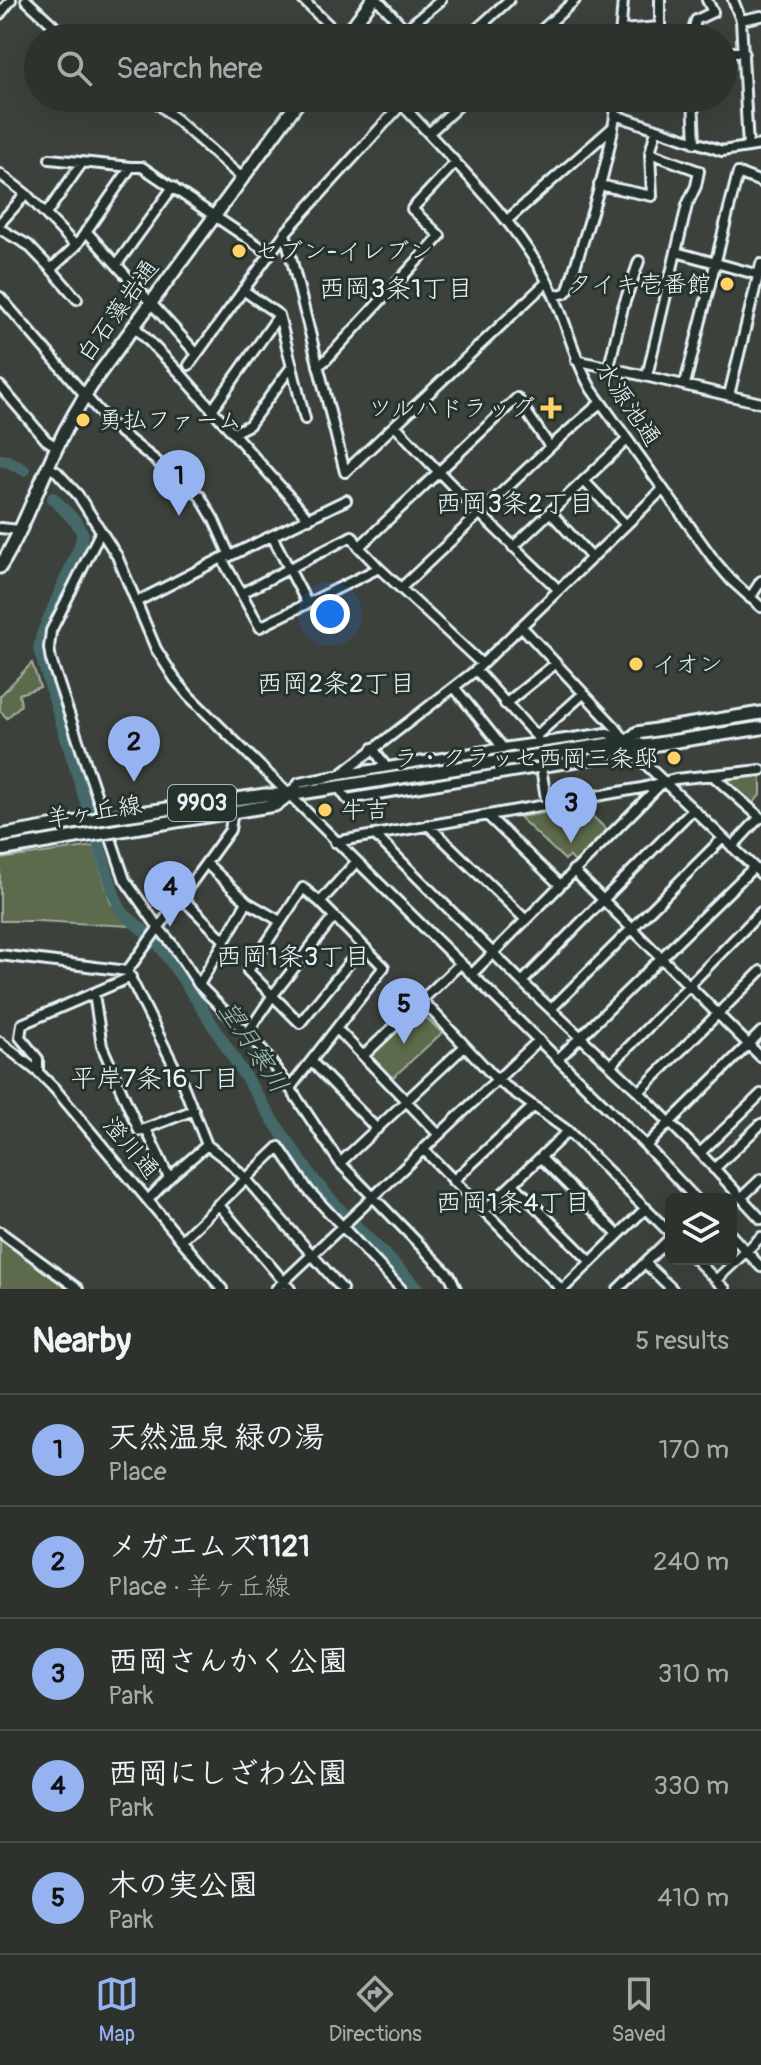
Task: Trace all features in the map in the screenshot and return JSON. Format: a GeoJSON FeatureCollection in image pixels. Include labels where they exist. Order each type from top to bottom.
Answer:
{"type":"FeatureCollection","features":[{"type":"Feature","properties":{"kind":"main road"},"geometry":{"type":"LineString","coordinates":[[355,24],[375,0]]}},
{"type":"Feature","properties":{"kind":"main road","name":"白石藻岩通"},"geometry":{"type":"LineString","coordinates":[[0,567],[85,395],[291,112]]}},
{"type":"Feature","properties":{"kind":"main road","name":"羊ヶ丘線"},"geometry":{"type":"LineString","coordinates":[[628,741],[637,733],[761,713]]}},
{"type":"Feature","properties":{"kind":"main road","name":"羊ヶ丘線"},"geometry":{"type":"LineString","coordinates":[[0,836],[265,795],[288,795],[340,781],[628,741],[644,746],[761,728]]}},
{"type":"Feature","properties":{"kind":"main road","name":"羊ヶ丘線"},"geometry":{"type":"LineString","coordinates":[[0,850],[275,805],[288,795]]}},
{"type":"Feature","properties":{"kind":"street"},"geometry":{"type":"LineString","coordinates":[[0,14],[11,0]]}},
{"type":"Feature","properties":{"kind":"street"},"geometry":{"type":"LineString","coordinates":[[26,0],[52,24]]}},
{"type":"Feature","properties":{"kind":"street"},"geometry":{"type":"LineString","coordinates":[[303,0],[328,24]]}},
{"type":"Feature","properties":{"kind":"street"},"geometry":{"type":"LineString","coordinates":[[375,0],[399,24]]}},
{"type":"Feature","properties":{"kind":"street"},"geometry":{"type":"LineString","coordinates":[[412,24],[441,0]]}},
{"type":"Feature","properties":{"kind":"street"},"geometry":{"type":"LineString","coordinates":[[482,24],[509,0]]}},
{"type":"Feature","properties":{"kind":"street"},"geometry":{"type":"LineString","coordinates":[[548,24],[575,0]]}},
{"type":"Feature","properties":{"kind":"street"},"geometry":{"type":"LineString","coordinates":[[621,24],[623,0]]}},
{"type":"Feature","properties":{"kind":"street"},"geometry":{"type":"LineString","coordinates":[[660,0],[660,24]]}},
{"type":"Feature","properties":{"kind":"street"},"geometry":{"type":"LineString","coordinates":[[695,24],[696,20],[713,12],[707,0]]}},
{"type":"Feature","properties":{"kind":"street"},"geometry":{"type":"LineString","coordinates":[[733,0],[741,20],[748,147]]}},
{"type":"Feature","properties":{"kind":"street"},"geometry":{"type":"LineString","coordinates":[[741,20],[761,16]]}},
{"type":"Feature","properties":{"kind":"street"},"geometry":{"type":"LineString","coordinates":[[737,52],[744,52]]}},
{"type":"Feature","properties":{"kind":"street"},"geometry":{"type":"LineString","coordinates":[[168,112],[242,178]]}},
{"type":"Feature","properties":{"kind":"street"},"geometry":{"type":"LineString","coordinates":[[189,365],[269,253],[390,112]]}},
{"type":"Feature","properties":{"kind":"street","name":"水源池通"},"geometry":{"type":"LineString","coordinates":[[409,112],[506,221],[529,252],[554,296],[576,360],[600,403],[714,560],[761,607]]}},
{"type":"Feature","properties":{"kind":"street"},"geometry":{"type":"LineString","coordinates":[[429,133],[452,112]]}},
{"type":"Feature","properties":{"kind":"street"},"geometry":{"type":"LineString","coordinates":[[554,296],[568,290],[599,185],[615,112]]}},
{"type":"Feature","properties":{"kind":"street"},"geometry":{"type":"LineString","coordinates":[[694,112],[695,143]]}},
{"type":"Feature","properties":{"kind":"street"},"geometry":{"type":"LineString","coordinates":[[615,115],[722,151],[761,145]]}},
{"type":"Feature","properties":{"kind":"street"},"geometry":{"type":"LineString","coordinates":[[506,221],[613,127]]}},
{"type":"Feature","properties":{"kind":"street"},"geometry":{"type":"LineString","coordinates":[[599,185],[652,196],[650,153],[656,130]]}},
{"type":"Feature","properties":{"kind":"street"},"geometry":{"type":"LineString","coordinates":[[647,376],[687,205],[699,171],[650,153]]}},
{"type":"Feature","properties":{"kind":"street"},"geometry":{"type":"LineString","coordinates":[[50,159],[142,167],[269,253]]}},
{"type":"Feature","properties":{"kind":"street"},"geometry":{"type":"LineString","coordinates":[[46,214],[82,163]]}},
{"type":"Feature","properties":{"kind":"street"},"geometry":{"type":"LineString","coordinates":[[318,366],[440,236],[412,209],[455,163]]}},
{"type":"Feature","properties":{"kind":"street"},"geometry":{"type":"LineString","coordinates":[[51,269],[76,246],[131,167]]}},
{"type":"Feature","properties":{"kind":"street"},"geometry":{"type":"LineString","coordinates":[[685,384],[738,173],[761,182]]}},
{"type":"Feature","properties":{"kind":"street"},"geometry":{"type":"LineString","coordinates":[[0,174],[26,194],[76,246]]}},
{"type":"Feature","properties":{"kind":"street"},"geometry":{"type":"LineString","coordinates":[[117,264],[173,187]]}},
{"type":"Feature","properties":{"kind":"street"},"geometry":{"type":"LineString","coordinates":[[26,194],[0,226],[28,245],[77,299]]}},
{"type":"Feature","properties":{"kind":"street"},"geometry":{"type":"LineString","coordinates":[[86,231],[197,354]]}},
{"type":"Feature","properties":{"kind":"street"},"geometry":{"type":"LineString","coordinates":[[285,233],[345,472],[547,282]]}},
{"type":"Feature","properties":{"kind":"street"},"geometry":{"type":"LineString","coordinates":[[676,252],[759,275]]}},
{"type":"Feature","properties":{"kind":"street"},"geometry":{"type":"LineString","coordinates":[[609,367],[623,307],[639,261]]}},
{"type":"Feature","properties":{"kind":"street"},"geometry":{"type":"LineString","coordinates":[[729,395],[761,264]]}},
{"type":"Feature","properties":{"kind":"street"},"geometry":{"type":"LineString","coordinates":[[243,290],[279,315],[305,419]]}},
{"type":"Feature","properties":{"kind":"street"},"geometry":{"type":"LineString","coordinates":[[0,297],[110,424],[200,496],[214,520],[227,556],[225,564],[260,627],[379,568]]}},
{"type":"Feature","properties":{"kind":"street"},"geometry":{"type":"LineString","coordinates":[[212,410],[279,315]]}},
{"type":"Feature","properties":{"kind":"street"},"geometry":{"type":"LineString","coordinates":[[133,325],[309,519]]}},
{"type":"Feature","properties":{"kind":"street"},"geometry":{"type":"LineString","coordinates":[[576,360],[761,403]]}},
{"type":"Feature","properties":{"kind":"street"},"geometry":{"type":"LineString","coordinates":[[233,433],[249,425],[292,366]]}},
{"type":"Feature","properties":{"kind":"street"},"geometry":{"type":"LineString","coordinates":[[0,386],[46,440],[57,447]]}},
{"type":"Feature","properties":{"kind":"street"},"geometry":{"type":"LineString","coordinates":[[359,547],[517,398],[550,447]]}},
{"type":"Feature","properties":{"kind":"street"},"geometry":{"type":"LineString","coordinates":[[401,588],[600,403]]}},
{"type":"Feature","properties":{"kind":"street"},"geometry":{"type":"LineString","coordinates":[[395,425],[438,473],[559,590]]}},
{"type":"Feature","properties":{"kind":"street"},"geometry":{"type":"LineString","coordinates":[[513,547],[627,440]]}},
{"type":"Feature","properties":{"kind":"street"},"geometry":{"type":"LineString","coordinates":[[48,467],[57,472],[78,495],[117,556],[156,649],[189,696],[690,1193]]}},
{"type":"Feature","properties":{"kind":"street"},"geometry":{"type":"LineString","coordinates":[[584,481],[626,525]]}},
{"type":"Feature","properties":{"kind":"street"},"geometry":{"type":"LineString","coordinates":[[340,781],[373,748],[479,667],[663,489]]}},
{"type":"Feature","properties":{"kind":"street"},"geometry":{"type":"LineString","coordinates":[[136,602],[346,500]]}},
{"type":"Feature","properties":{"kind":"street"},"geometry":{"type":"LineString","coordinates":[[550,512],[592,558]]}},
{"type":"Feature","properties":{"kind":"street"},"geometry":{"type":"LineString","coordinates":[[0,528],[20,530]]}},
{"type":"Feature","properties":{"kind":"street"},"geometry":{"type":"LineString","coordinates":[[101,531],[51,631],[49,648],[125,880],[199,985],[260,1047],[340,1163],[450,1276],[456,1289]]}},
{"type":"Feature","properties":{"kind":"street"},"geometry":{"type":"LineString","coordinates":[[272,536],[307,603]]}},
{"type":"Feature","properties":{"kind":"street"},"geometry":{"type":"LineString","coordinates":[[242,593],[352,536],[379,568],[479,667],[505,704],[537,740]]}},
{"type":"Feature","properties":{"kind":"street"},"geometry":{"type":"LineString","coordinates":[[750,598],[761,581]]}},
{"type":"Feature","properties":{"kind":"street"},"geometry":{"type":"LineString","coordinates":[[522,627],[628,741],[638,757],[757,870],[661,957],[558,1059]]}},
{"type":"Feature","properties":{"kind":"street"},"geometry":{"type":"LineString","coordinates":[[505,704],[555,664]]}},
{"type":"Feature","properties":{"kind":"street"},"geometry":{"type":"LineString","coordinates":[[454,687],[503,748]]}},
{"type":"Feature","properties":{"kind":"street"},"geometry":{"type":"LineString","coordinates":[[537,740],[583,694]]}},
{"type":"Feature","properties":{"kind":"street"},"geometry":{"type":"LineString","coordinates":[[340,781],[386,767],[537,740],[607,733],[628,741]]}},
{"type":"Feature","properties":{"kind":"street"},"geometry":{"type":"LineString","coordinates":[[340,781],[347,799],[598,758],[610,755],[628,741]]}},
{"type":"Feature","properties":{"kind":"street"},"geometry":{"type":"LineString","coordinates":[[373,748],[386,767]]}},
{"type":"Feature","properties":{"kind":"street"},"geometry":{"type":"LineString","coordinates":[[541,768],[547,805]]}},
{"type":"Feature","properties":{"kind":"street"},"geometry":{"type":"LineString","coordinates":[[335,842],[663,782],[761,770]]}},
{"type":"Feature","properties":{"kind":"street"},"geometry":{"type":"LineString","coordinates":[[712,775],[760,818],[732,847]]}},
{"type":"Feature","properties":{"kind":"street"},"geometry":{"type":"LineString","coordinates":[[472,974],[663,782]]}},
{"type":"Feature","properties":{"kind":"street"},"geometry":{"type":"LineString","coordinates":[[522,982],[692,810]]}},
{"type":"Feature","properties":{"kind":"street"},"geometry":{"type":"LineString","coordinates":[[38,1072],[38,1059],[20,1037],[22,1024],[94,994],[129,974],[146,944],[230,830],[233,811]]}},
{"type":"Feature","properties":{"kind":"street"},"geometry":{"type":"LineString","coordinates":[[488,816],[559,884]]}},
{"type":"Feature","properties":{"kind":"street"},"geometry":{"type":"LineString","coordinates":[[428,825],[525,919]]}},
{"type":"Feature","properties":{"kind":"street"},"geometry":{"type":"LineString","coordinates":[[375,835],[522,982],[639,1092],[761,1219]]}},
{"type":"Feature","properties":{"kind":"street"},"geometry":{"type":"LineString","coordinates":[[551,1009],[723,838]]}},
{"type":"Feature","properties":{"kind":"street"},"geometry":{"type":"LineString","coordinates":[[320,902],[356,862]]}},
{"type":"Feature","properties":{"kind":"street"},"geometry":{"type":"LineString","coordinates":[[206,863],[247,902],[280,921]]}},
{"type":"Feature","properties":{"kind":"street"},"geometry":{"type":"LineString","coordinates":[[573,870],[761,1057]]}},
{"type":"Feature","properties":{"kind":"street"},"geometry":{"type":"LineString","coordinates":[[290,1088],[384,967],[320,902],[303,888],[248,971],[300,1023],[363,946]]}},
{"type":"Feature","properties":{"kind":"street"},"geometry":{"type":"LineString","coordinates":[[180,896],[224,940]]}},
{"type":"Feature","properties":{"kind":"street"},"geometry":{"type":"LineString","coordinates":[[199,985],[247,902]]}},
{"type":"Feature","properties":{"kind":"street"},"geometry":{"type":"LineString","coordinates":[[611,1065],[761,912]]}},
{"type":"Feature","properties":{"kind":"street"},"geometry":{"type":"LineString","coordinates":[[247,1034],[273,995],[334,917]]}},
{"type":"Feature","properties":{"kind":"street"},"geometry":{"type":"LineString","coordinates":[[0,955],[129,974]]}},
{"type":"Feature","properties":{"kind":"street"},"geometry":{"type":"LineString","coordinates":[[363,1056],[461,963]]}},
{"type":"Feature","properties":{"kind":"street"},"geometry":{"type":"LineString","coordinates":[[639,1092],[761,971]]}},
{"type":"Feature","properties":{"kind":"street"},"geometry":{"type":"LineString","coordinates":[[129,974],[194,1110],[207,1145],[246,1179],[342,1289]]}},
{"type":"Feature","properties":{"kind":"street"},"geometry":{"type":"LineString","coordinates":[[94,994],[102,1046],[139,1131],[194,1110]]}},
{"type":"Feature","properties":{"kind":"street"},"geometry":{"type":"LineString","coordinates":[[422,1000],[497,1080],[568,1131],[665,1229]]}},
{"type":"Feature","properties":{"kind":"street"},"geometry":{"type":"LineString","coordinates":[[337,1029],[438,1134]]}},
{"type":"Feature","properties":{"kind":"street"},"geometry":{"type":"LineString","coordinates":[[646,1146],[761,1032]]}},
{"type":"Feature","properties":{"kind":"street"},"geometry":{"type":"LineString","coordinates":[[218,1204],[283,1287],[356,1213],[539,1040]]}},
{"type":"Feature","properties":{"kind":"street","name":"澄川通"},"geometry":{"type":"LineString","coordinates":[[0,1042],[55,1089],[222,1289]]}},
{"type":"Feature","properties":{"kind":"street"},"geometry":{"type":"LineString","coordinates":[[340,1163],[465,1046]]}},
{"type":"Feature","properties":{"kind":"street"},"geometry":{"type":"LineString","coordinates":[[311,1061],[377,1129]]}},
{"type":"Feature","properties":{"kind":"street"},"geometry":{"type":"LineString","coordinates":[[700,1153],[761,1094]]}},
{"type":"Feature","properties":{"kind":"street"},"geometry":{"type":"LineString","coordinates":[[453,1181],[534,1106]]}},
{"type":"Feature","properties":{"kind":"street"},"geometry":{"type":"LineString","coordinates":[[714,1169],[761,1124]]}},
{"type":"Feature","properties":{"kind":"street"},"geometry":{"type":"LineString","coordinates":[[146,1129],[169,1178]]}},
{"type":"Feature","properties":{"kind":"street"},"geometry":{"type":"LineString","coordinates":[[484,1211],[568,1131]]}},
{"type":"Feature","properties":{"kind":"street"},"geometry":{"type":"LineString","coordinates":[[148,1200],[207,1145]]}},
{"type":"Feature","properties":{"kind":"street"},"geometry":{"type":"LineString","coordinates":[[182,1240],[279,1147],[308,1190],[401,1289]]}},
{"type":"Feature","properties":{"kind":"street"},"geometry":{"type":"LineString","coordinates":[[423,1149],[562,1289],[646,1208]]}},
{"type":"Feature","properties":{"kind":"street"},"geometry":{"type":"LineString","coordinates":[[541,1158],[618,1235]]}},
{"type":"Feature","properties":{"kind":"street"},"geometry":{"type":"LineString","coordinates":[[741,1198],[761,1179]]}},
{"type":"Feature","properties":{"kind":"street"},"geometry":{"type":"LineString","coordinates":[[513,1184],[591,1262]]}},
{"type":"Feature","properties":{"kind":"street"},"geometry":{"type":"LineString","coordinates":[[0,1232],[78,1289]]}},
{"type":"Feature","properties":{"kind":"street"},"geometry":{"type":"LineString","coordinates":[[716,1280],[761,1237]]}},
{"type":"Feature","properties":{"kind":"street"},"geometry":{"type":"LineString","coordinates":[[737,1241],[761,1267]]}},
{"type":"Feature","properties":{"kind":"street"},"geometry":{"type":"LineString","coordinates":[[618,1289],[665,1242]]}},
{"type":"Feature","properties":{"kind":"street"},"geometry":{"type":"LineString","coordinates":[[645,1263],[672,1289]]}},
{"type":"Feature","properties":{"kind":"street"},"geometry":{"type":"LineString","coordinates":[[701,1265],[725,1289]]}},
{"type":"Feature","properties":{"kind":"green space"},"geometry":{"type":"Polygon","coordinates":[[[32,663],[40,687],[19,694],[21,705],[7,718],[0,711],[0,696],[32,663]]]}},
{"type":"Feature","properties":{"kind":"green space"},"geometry":{"type":"Polygon","coordinates":[[[761,774],[761,794],[752,805],[718,777],[761,774]]]}},
{"type":"Feature","properties":{"kind":"green space"},"geometry":{"type":"Polygon","coordinates":[[[583,807],[607,830],[575,862],[569,856],[565,860],[519,817],[583,807]]]}},
{"type":"Feature","properties":{"kind":"green space"},"geometry":{"type":"Polygon","coordinates":[[[94,846],[111,903],[129,926],[0,921],[0,859],[94,846]]]}},
{"type":"Feature","properties":{"kind":"green space"},"geometry":{"type":"Polygon","coordinates":[[[418,1009],[442,1033],[389,1081],[367,1055],[418,1009]]]}},
{"type":"Feature","properties":{"kind":"green space"},"geometry":{"type":"Polygon","coordinates":[[[0,1238],[71,1289],[0,1289],[0,1238]]]}},
{"type":"Feature","properties":{"kind":"waterway","name":"望月寒川"},"geometry":{"type":"LineString","coordinates":[[0,460],[24,470]]}},
{"type":"Feature","properties":{"kind":"waterway","name":"望月寒川"},"geometry":{"type":"LineString","coordinates":[[53,498],[83,534],[42,634],[39,649],[119,907],[158,943],[314,1180],[419,1289]]}},
{"type":"Feature","properties":{"kind":"place","name":"セブン-イレブン"},"geometry":{"type":"Point","coordinates":[239,251]}},
{"type":"Feature","properties":{"kind":"place","name":"タイキ壱番館"},"geometry":{"type":"Point","coordinates":[727,284]}},
{"type":"Feature","properties":{"kind":"place","name":"ツルハドラッグ"},"geometry":{"type":"Point","coordinates":[551,408]}},
{"type":"Feature","properties":{"kind":"place","name":"勇払ファーム"},"geometry":{"type":"Point","coordinates":[83,420]}},
{"type":"Feature","properties":{"kind":"place","name":"天然温泉 緑の湯"},"geometry":{"type":"Point","coordinates":[179,516]}},
{"type":"Feature","properties":{"kind":"place","name":"イオン"},"geometry":{"type":"Point","coordinates":[636,664]}},
{"type":"Feature","properties":{"kind":"place","name":"ラ・クラッセ西岡三条邸"},"geometry":{"type":"Point","coordinates":[674,758]}},
{"type":"Feature","properties":{"kind":"place","name":"メガエムズ1121"},"geometry":{"type":"Point","coordinates":[134,782]}},
{"type":"Feature","properties":{"kind":"place","name":"牛吉"},"geometry":{"type":"Point","coordinates":[325,810]}},
{"type":"Feature","properties":{"kind":"place","name":"西岡さんかく公園"},"geometry":{"type":"Point","coordinates":[571,843]}},
{"type":"Feature","properties":{"kind":"place","name":"西岡にしざわ公園"},"geometry":{"type":"Point","coordinates":[170,927]}},
{"type":"Feature","properties":{"kind":"place","name":"木の実公園"},"geometry":{"type":"Point","coordinates":[404,1044]}},
{"type":"Feature","properties":{"kind":"district","name":"西岡3条1丁目"},"geometry":{"type":"Point","coordinates":[396,289]}},
{"type":"Feature","properties":{"kind":"district","name":"西岡3条2丁目"},"geometry":{"type":"Point","coordinates":[515,504]}},
{"type":"Feature","properties":{"kind":"district","name":"西岡2条2丁目"},"geometry":{"type":"Point","coordinates":[336,684]}},
{"type":"Feature","properties":{"kind":"district","name":"西岡1条3丁目"},"geometry":{"type":"Point","coordinates":[293,957]}},
{"type":"Feature","properties":{"kind":"district","name":"平岸7条16丁目"},"geometry":{"type":"Point","coordinates":[155,1079]}},
{"type":"Feature","properties":{"kind":"district","name":"西岡1条4丁目"},"geometry":{"type":"Point","coordinates":[513,1203]}}]}
